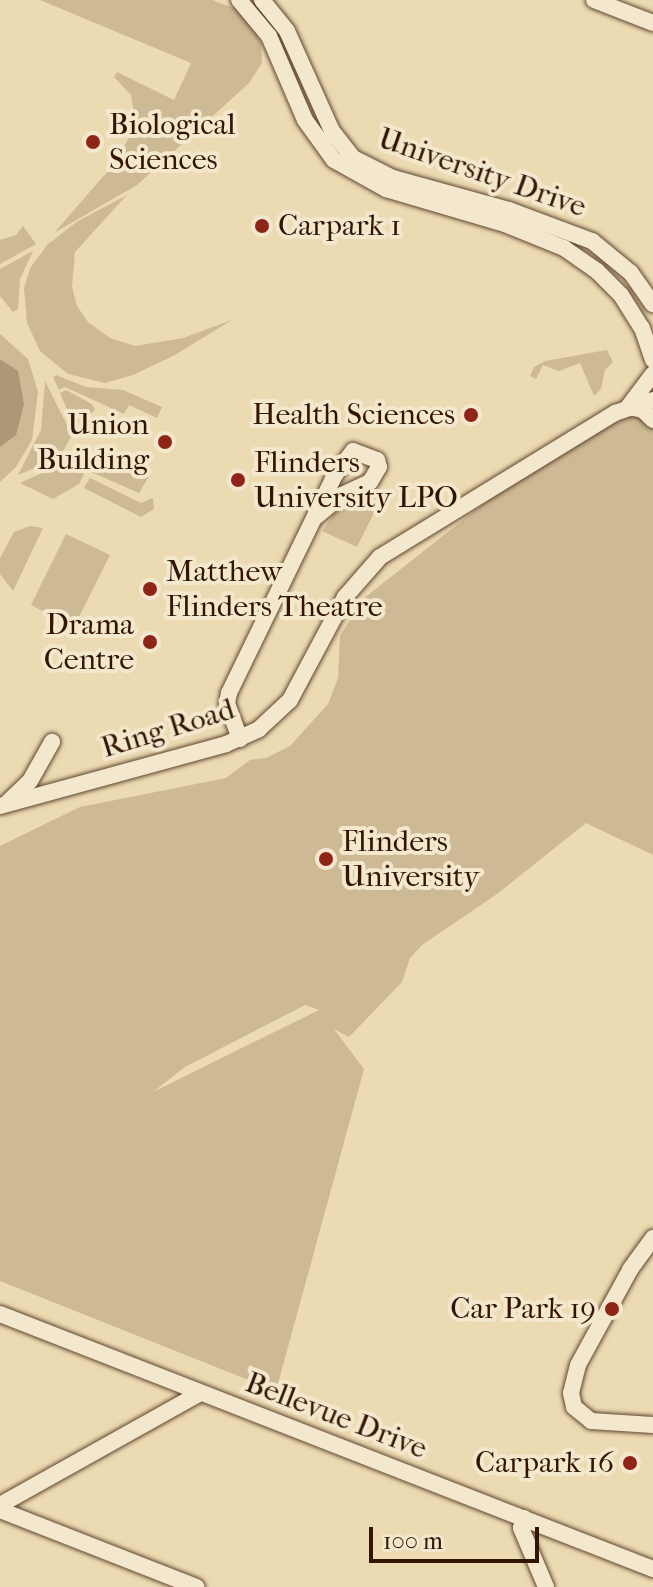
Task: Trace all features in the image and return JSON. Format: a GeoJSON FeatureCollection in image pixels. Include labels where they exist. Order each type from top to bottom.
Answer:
{"type":"FeatureCollection","features":[{"type":"Feature","properties":{"kind":"street","name":"University Drive"},"geometry":{"type":"LineString","coordinates":[[239,0],[263,26],[305,120],[334,160],[369,183],[526,231],[564,248],[597,271],[621,295],[642,328],[653,360]]}},
{"type":"Feature","properties":{"kind":"street","name":"University Drive"},"geometry":{"type":"LineString","coordinates":[[262,0],[287,31],[332,131],[342,147],[363,165],[393,178],[539,220],[592,241],[631,273],[653,304]]}},
{"type":"Feature","properties":{"kind":"street"},"geometry":{"type":"LineString","coordinates":[[594,0],[653,23]]}},
{"type":"Feature","properties":{"kind":"street"},"geometry":{"type":"LineString","coordinates":[[622,0],[653,13]]}},
{"type":"Feature","properties":{"kind":"street"},"geometry":{"type":"LineString","coordinates":[[279,60],[291,67],[303,67]]}},
{"type":"Feature","properties":{"kind":"street"},"geometry":{"type":"LineString","coordinates":[[653,374],[628,407],[643,410],[653,420]]}},
{"type":"Feature","properties":{"kind":"street","name":"Ring Road"},"geometry":{"type":"LineString","coordinates":[[2,806],[240,739],[281,712],[300,684],[352,585],[380,557],[448,513],[628,407],[653,400]]}},
{"type":"Feature","properties":{"kind":"street"},"geometry":{"type":"LineString","coordinates":[[240,739],[227,704],[229,693],[317,516]]}},
{"type":"Feature","properties":{"kind":"street"},"geometry":{"type":"LineString","coordinates":[[2,806],[25,788],[52,742]]}},
{"type":"Feature","properties":{"kind":"street"},"geometry":{"type":"LineString","coordinates":[[653,1238],[630,1270],[578,1365],[571,1393],[574,1407],[591,1421],[653,1425]]}},
{"type":"Feature","properties":{"kind":"street","name":"Bellevue Drive"},"geometry":{"type":"LineString","coordinates":[[0,1314],[653,1569]]}},
{"type":"Feature","properties":{"kind":"street"},"geometry":{"type":"LineString","coordinates":[[0,1508],[200,1393]]}},
{"type":"Feature","properties":{"kind":"street"},"geometry":{"type":"LineString","coordinates":[[0,1508],[196,1587]]}},
{"type":"Feature","properties":{"kind":"street"},"geometry":{"type":"LineString","coordinates":[[524,1518],[521,1528],[546,1587]]}},
{"type":"Feature","properties":{"kind":"shaded area"},"geometry":{"type":"Polygon","coordinates":[[[40,0],[212,0],[236,9],[252,25],[261,44],[262,63],[249,83],[137,185],[54,233],[114,164],[127,141],[135,118],[131,95],[114,77],[117,72],[174,100],[191,63],[40,0]]]}},
{"type":"Feature","properties":{"kind":"shaded area"},"geometry":{"type":"Polygon","coordinates":[[[127,195],[75,252],[72,287],[77,306],[88,322],[110,338],[135,346],[183,338],[232,320],[173,356],[133,375],[105,383],[68,374],[40,351],[27,323],[24,288],[30,268],[48,244],[78,221],[127,195]]]}},
{"type":"Feature","properties":{"kind":"shaded area"},"geometry":{"type":"Polygon","coordinates":[[[23,226],[36,244],[0,264],[0,240],[16,235],[23,226]]]}},
{"type":"Feature","properties":{"kind":"shaded area"},"geometry":{"type":"Polygon","coordinates":[[[33,251],[20,279],[18,309],[13,312],[0,296],[0,269],[33,251]]]}},
{"type":"Feature","properties":{"kind":"shaded area"},"geometry":{"type":"Polygon","coordinates":[[[0,334],[28,359],[38,392],[32,440],[16,467],[0,482],[0,334]]]}},
{"type":"Feature","properties":{"kind":"shaded area"},"geometry":{"type":"Polygon","coordinates":[[[607,350],[613,362],[605,370],[601,389],[594,396],[580,363],[559,371],[543,365],[536,379],[530,376],[534,367],[545,361],[607,350]]]}},
{"type":"Feature","properties":{"kind":"shaded area"},"geometry":{"type":"Polygon","coordinates":[[[0,359],[18,371],[24,404],[16,435],[0,447],[0,359]]]}},
{"type":"Feature","properties":{"kind":"shaded area"},"geometry":{"type":"Polygon","coordinates":[[[56,375],[86,387],[123,390],[162,407],[157,418],[129,405],[124,414],[65,387],[59,390],[53,377],[56,375]]]}},
{"type":"Feature","properties":{"kind":"shaded area"},"geometry":{"type":"Polygon","coordinates":[[[45,381],[72,435],[59,458],[18,475],[41,430],[45,381]]]}},
{"type":"Feature","properties":{"kind":"shaded area"},"geometry":{"type":"Polygon","coordinates":[[[66,390],[92,404],[95,410],[75,428],[60,393],[66,390]]]}},
{"type":"Feature","properties":{"kind":"shaded area"},"geometry":{"type":"Polygon","coordinates":[[[631,416],[644,419],[653,429],[653,855],[586,823],[497,894],[422,945],[410,958],[402,982],[349,1037],[334,1029],[364,1069],[276,1391],[0,1281],[0,846],[80,807],[226,778],[250,760],[266,758],[290,746],[328,704],[338,678],[340,636],[363,599],[550,451],[631,416]],[[305,1005],[185,1067],[153,1092],[319,1010],[305,1005]]]}},
{"type":"Feature","properties":{"kind":"shaded area"},"geometry":{"type":"Polygon","coordinates":[[[102,453],[149,476],[139,493],[91,472],[102,453]]]}},
{"type":"Feature","properties":{"kind":"shaded area"},"geometry":{"type":"Polygon","coordinates":[[[62,464],[84,474],[79,484],[53,499],[20,483],[62,464]]]}},
{"type":"Feature","properties":{"kind":"shaded area"},"geometry":{"type":"Polygon","coordinates":[[[90,478],[141,503],[153,498],[154,509],[141,517],[84,488],[90,478]]]}},
{"type":"Feature","properties":{"kind":"shaded area"},"geometry":{"type":"Polygon","coordinates":[[[374,494],[378,505],[357,547],[322,531],[340,506],[374,494]]]}},
{"type":"Feature","properties":{"kind":"shaded area"},"geometry":{"type":"Polygon","coordinates":[[[30,526],[43,528],[13,591],[0,574],[0,558],[14,532],[30,526]]]}},
{"type":"Feature","properties":{"kind":"shaded area"},"geometry":{"type":"Polygon","coordinates":[[[66,534],[110,555],[74,627],[31,605],[66,534]]]}},
{"type":"Feature","properties":{"kind":"place","name":"Biological Sciences"},"geometry":{"type":"Point","coordinates":[93,142]}},
{"type":"Feature","properties":{"kind":"place","name":"Carpark 1"},"geometry":{"type":"Point","coordinates":[262,226]}},
{"type":"Feature","properties":{"kind":"place","name":"Health Sciences"},"geometry":{"type":"Point","coordinates":[471,415]}},
{"type":"Feature","properties":{"kind":"place","name":"Union Building"},"geometry":{"type":"Point","coordinates":[165,442]}},
{"type":"Feature","properties":{"kind":"place","name":"Flinders University LPO"},"geometry":{"type":"Point","coordinates":[238,480]}},
{"type":"Feature","properties":{"kind":"place","name":"Matthew Flinders Theatre"},"geometry":{"type":"Point","coordinates":[150,589]}},
{"type":"Feature","properties":{"kind":"place","name":"Drama Centre"},"geometry":{"type":"Point","coordinates":[150,642]}},
{"type":"Feature","properties":{"kind":"place","name":"Flinders University"},"geometry":{"type":"Point","coordinates":[326,859]}},
{"type":"Feature","properties":{"kind":"place","name":"Car Park 19"},"geometry":{"type":"Point","coordinates":[612,1309]}},
{"type":"Feature","properties":{"kind":"place","name":"Carpark 16"},"geometry":{"type":"Point","coordinates":[630,1463]}}]}
